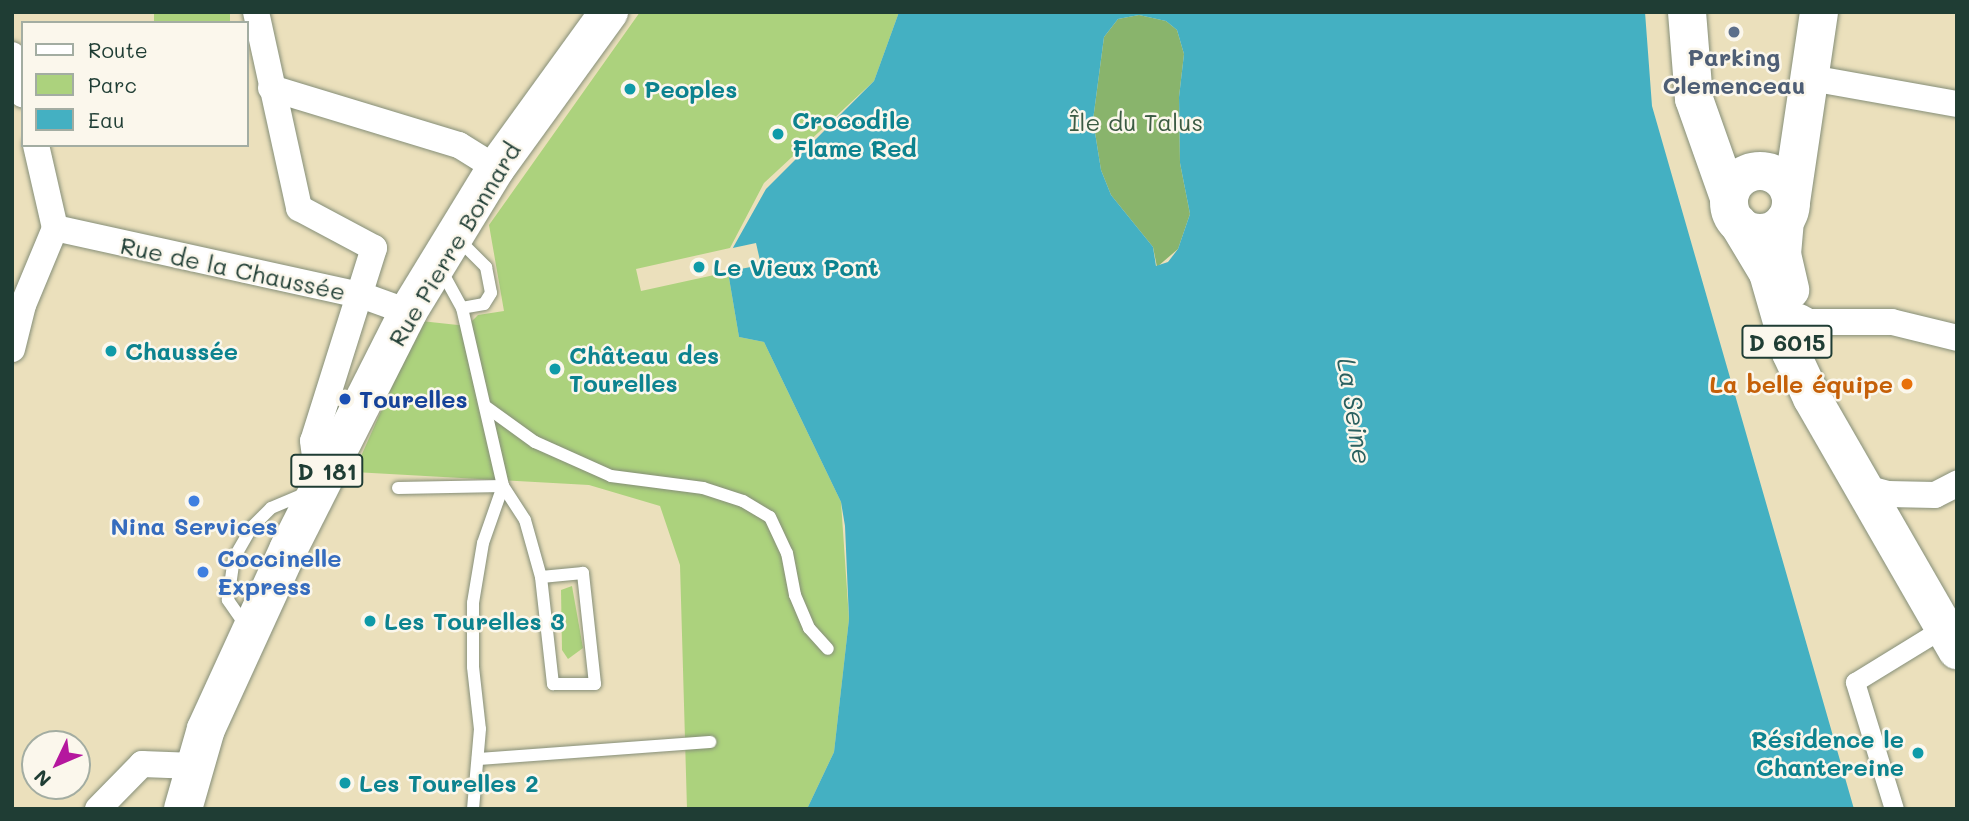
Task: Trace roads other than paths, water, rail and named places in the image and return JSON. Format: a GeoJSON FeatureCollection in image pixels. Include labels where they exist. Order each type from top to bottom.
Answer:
{"type":"FeatureCollection","features":[{"type":"Feature","properties":{"kind":"main road","name":"Rue Pierre Bonnard"},"geometry":{"type":"LineString","coordinates":[[183,809],[206,729],[319,487],[408,312],[496,168],[609,12]]}},
{"type":"Feature","properties":{"kind":"main road"},"geometry":{"type":"LineString","coordinates":[[1766,192],[1811,78],[1819,12]]}},
{"type":"Feature","properties":{"kind":"main road","name":"D 6015"},"geometry":{"type":"LineString","coordinates":[[1688,13],[1688,69],[1703,126],[1727,157],[1766,192],[1784,267],[1854,472]]}},
{"type":"Feature","properties":{"kind":"main road","name":"D 6015"},"geometry":{"type":"LineString","coordinates":[[1766,192],[1762,259],[1799,373],[1950,639]]}},
{"type":"Feature","properties":{"kind":"street"},"geometry":{"type":"LineString","coordinates":[[256,12],[271,88],[459,145],[496,168]]}},
{"type":"Feature","properties":{"kind":"street"},"geometry":{"type":"LineString","coordinates":[[12,55],[21,88]]}},
{"type":"Feature","properties":{"kind":"street"},"geometry":{"type":"LineString","coordinates":[[1811,78],[1957,104]]}},
{"type":"Feature","properties":{"kind":"street","name":"Rue Pierre Bonnard"},"geometry":{"type":"LineString","coordinates":[[271,88],[299,208],[374,248],[313,441],[319,487]]}},
{"type":"Feature","properties":{"kind":"street"},"geometry":{"type":"LineString","coordinates":[[12,349],[17,307],[55,228],[36,147]]}},
{"type":"Feature","properties":{"kind":"street","name":"Rue de la Chaussée"},"geometry":{"type":"LineString","coordinates":[[55,228],[361,295],[408,312]]}},
{"type":"Feature","properties":{"kind":"street"},"geometry":{"type":"LineString","coordinates":[[1800,317],[1824,323],[1892,322],[1957,338]]}},
{"type":"Feature","properties":{"kind":"street"},"geometry":{"type":"LineString","coordinates":[[1854,472],[1888,494],[1935,495],[1957,484]]}},
{"type":"Feature","properties":{"kind":"street"},"geometry":{"type":"LineString","coordinates":[[1894,809],[1855,681],[1950,639]]}},
{"type":"Feature","properties":{"kind":"street"},"geometry":{"type":"LineString","coordinates":[[98,809],[142,764],[195,766]]}},
{"type":"Feature","properties":{"kind":"lane"},"geometry":{"type":"LineString","coordinates":[[445,250],[486,267],[491,293],[484,304],[462,307]]}},
{"type":"Feature","properties":{"kind":"lane"},"geometry":{"type":"LineString","coordinates":[[445,250],[462,307],[503,486],[525,520],[541,577],[554,684],[596,684],[583,573],[541,577]]}},
{"type":"Feature","properties":{"kind":"lane"},"geometry":{"type":"LineString","coordinates":[[485,406],[535,442],[611,476],[704,488],[743,501],[770,517],[787,553],[796,596],[809,628],[828,649]]}},
{"type":"Feature","properties":{"kind":"lane"},"geometry":{"type":"LineString","coordinates":[[398,488],[503,486]]}},
{"type":"Feature","properties":{"kind":"lane"},"geometry":{"type":"LineString","coordinates":[[473,809],[480,729],[473,667],[473,603],[483,543],[503,486]]}},
{"type":"Feature","properties":{"kind":"lane"},"geometry":{"type":"LineString","coordinates":[[478,759],[710,742]]}},
{"type":"Feature","properties":{"kind":"water","name":"La Seine"},"geometry":{"type":"Polygon","coordinates":[[[899,12],[1645,12],[1652,106],[1854,809],[807,809],[834,752],[849,619],[845,526],[841,502],[764,342],[739,337],[728,272],[730,253],[766,189],[874,81],[899,12]],[[1139,15],[1118,19],[1104,37],[1093,120],[1101,170],[1111,195],[1153,247],[1156,266],[1168,262],[1178,249],[1190,214],[1180,163],[1179,97],[1184,54],[1177,30],[1166,21],[1139,15]]]}},
{"type":"Feature","properties":{"kind":"place","name":"Parking Clemenceau"},"geometry":{"type":"Point","coordinates":[1734,32]}},
{"type":"Feature","properties":{"kind":"place","name":"Peoples"},"geometry":{"type":"Point","coordinates":[630,89]}},
{"type":"Feature","properties":{"kind":"place","name":"Crocodile Flame Red"},"geometry":{"type":"Point","coordinates":[778,134]}},
{"type":"Feature","properties":{"kind":"place","name":"Le Vieux Pont"},"geometry":{"type":"Point","coordinates":[699,267]}},
{"type":"Feature","properties":{"kind":"place","name":"Chaussée"},"geometry":{"type":"Point","coordinates":[111,351]}},
{"type":"Feature","properties":{"kind":"place","name":"Château des Tourelles"},"geometry":{"type":"Point","coordinates":[555,369]}},
{"type":"Feature","properties":{"kind":"place","name":"La belle équipe"},"geometry":{"type":"Point","coordinates":[1907,384]}},
{"type":"Feature","properties":{"kind":"place","name":"Tourelles"},"geometry":{"type":"Point","coordinates":[345,399]}},
{"type":"Feature","properties":{"kind":"place","name":"Nina Services"},"geometry":{"type":"Point","coordinates":[194,501]}},
{"type":"Feature","properties":{"kind":"place","name":"Coccinelle Express"},"geometry":{"type":"Point","coordinates":[203,572]}},
{"type":"Feature","properties":{"kind":"place","name":"Les Tourelles 3"},"geometry":{"type":"Point","coordinates":[370,621]}},
{"type":"Feature","properties":{"kind":"place","name":"Résidence le Chantereine"},"geometry":{"type":"Point","coordinates":[1918,753]}},
{"type":"Feature","properties":{"kind":"place","name":"Les Tourelles 2"},"geometry":{"type":"Point","coordinates":[345,783]}},
{"type":"Feature","properties":{"kind":"park label","name":"Île du Talus"},"geometry":{"type":"Point","coordinates":[1136,122]}}]}
